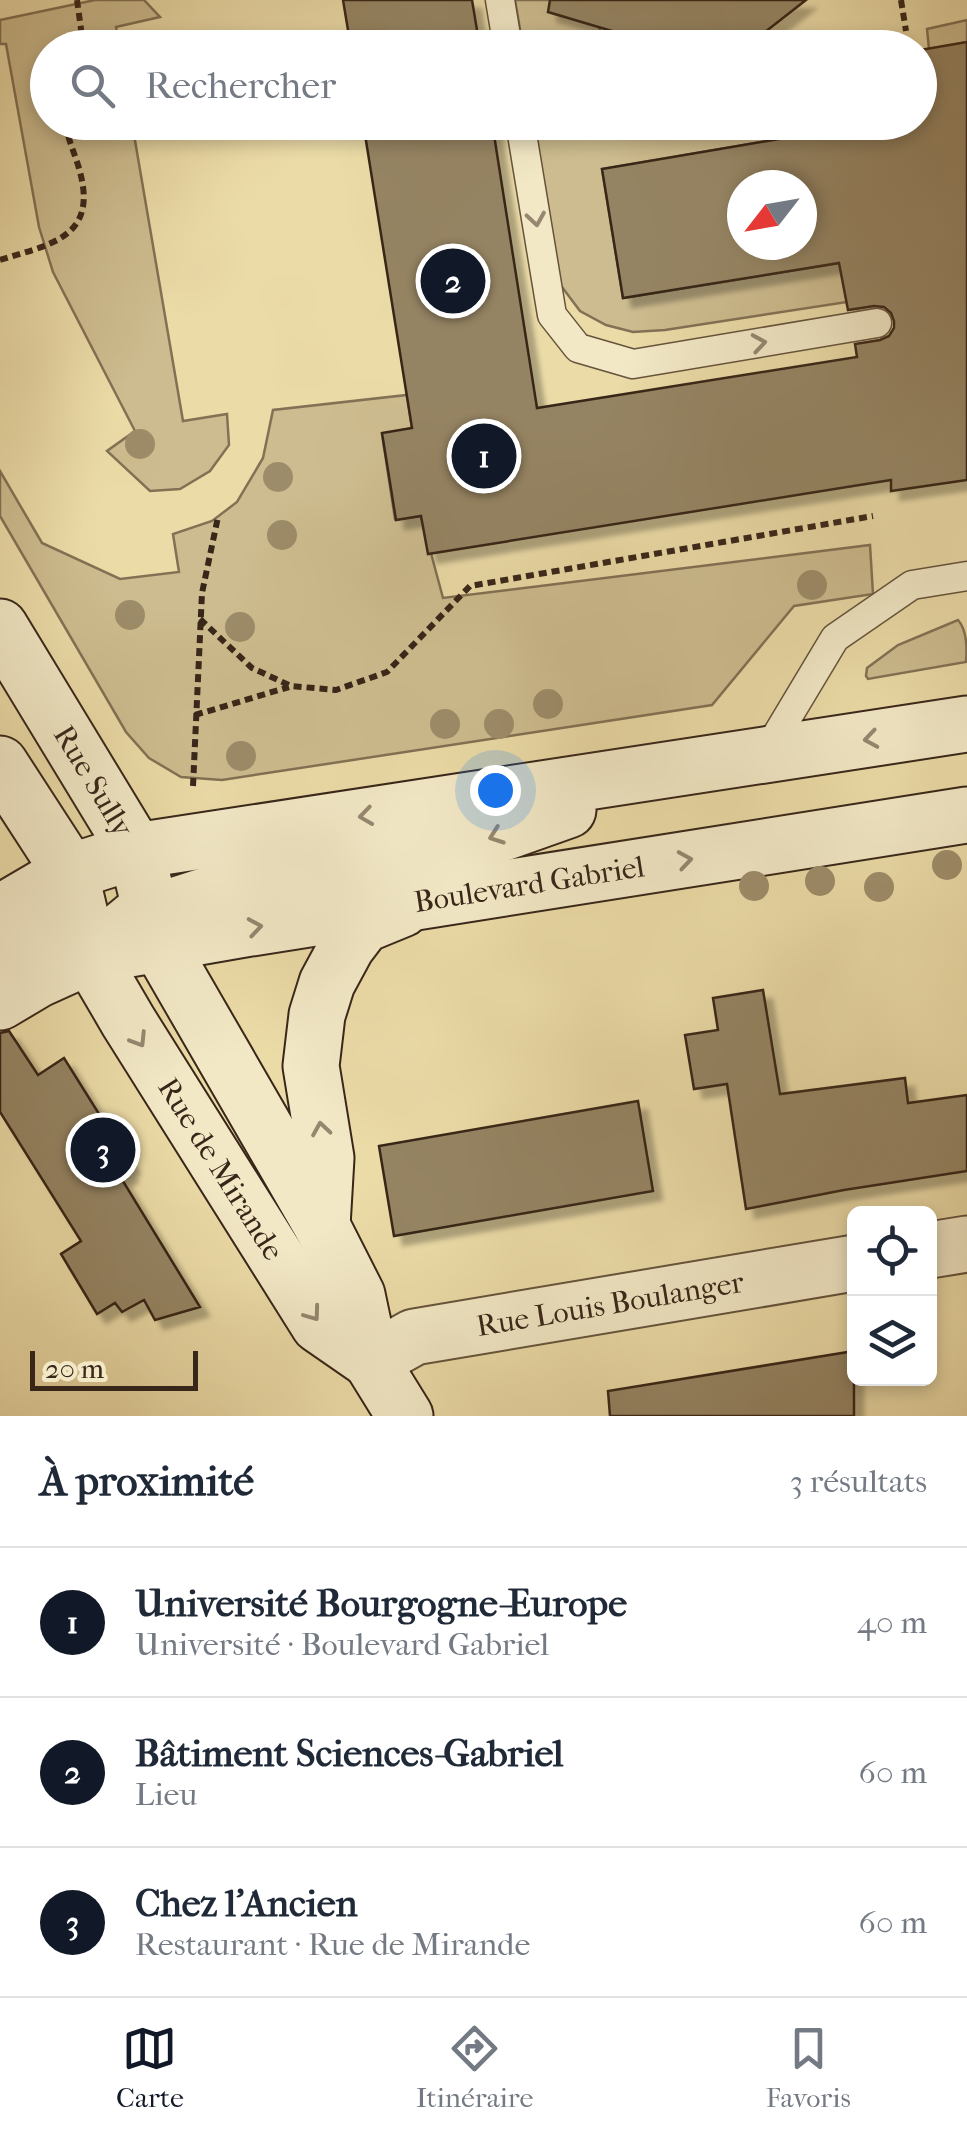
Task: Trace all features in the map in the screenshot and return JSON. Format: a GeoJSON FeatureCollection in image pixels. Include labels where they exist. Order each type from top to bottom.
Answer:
{"type":"FeatureCollection","features":[{"type":"Feature","properties":{"kind":"main road","name":"Rue Sully"},"geometry":{"type":"LineString","coordinates":[[0,627],[136,851],[156,929]]}},
{"type":"Feature","properties":{"kind":"main road"},"geometry":{"type":"LineString","coordinates":[[0,913],[73,885],[136,851],[967,724]]}},
{"type":"Feature","properties":{"kind":"main road"},"geometry":{"type":"LineString","coordinates":[[0,764],[73,885],[90,956]]}},
{"type":"Feature","properties":{"kind":"main road"},"geometry":{"type":"LineString","coordinates":[[156,929],[226,889],[475,844],[686,768]]}},
{"type":"Feature","properties":{"kind":"main road","name":"Boulevard Gabriel"},"geometry":{"type":"LineString","coordinates":[[0,1002],[37,980],[156,929],[245,929],[967,815]]}},
{"type":"Feature","properties":{"kind":"main road"},"geometry":{"type":"LineString","coordinates":[[0,957],[18,945],[73,885]]}},
{"type":"Feature","properties":{"kind":"main road"},"geometry":{"type":"LineString","coordinates":[[322,1226],[326,1158],[311,1066],[317,1015],[326,983],[363,925],[416,903]]}},
{"type":"Feature","properties":{"kind":"main road","name":"Rue de Mirande"},"geometry":{"type":"LineString","coordinates":[[156,929],[358,1296],[371,1362],[404,1416]]}},
{"type":"Feature","properties":{"kind":"main road","name":"Rue de Mirande"},"geometry":{"type":"LineString","coordinates":[[90,956],[319,1324],[371,1362]]}},
{"type":"Feature","properties":{"kind":"main road"},"geometry":{"type":"LineString","coordinates":[[937,1249],[967,1244]]}},
{"type":"Feature","properties":{"kind":"main road","name":"Rue Louis Boulanger"},"geometry":{"type":"LineString","coordinates":[[371,1362],[414,1337],[847,1264]]}},
{"type":"Feature","properties":{"kind":"lane"},"geometry":{"type":"LineString","coordinates":[[500,0],[505,30]]}},
{"type":"Feature","properties":{"kind":"lane"},"geometry":{"type":"LineString","coordinates":[[523,140],[552,315],[578,348],[632,364],[877,324]]}},
{"type":"Feature","properties":{"kind":"lane"},"geometry":{"type":"LineString","coordinates":[[765,755],[836,638],[912,585],[967,576]]}},
{"type":"Feature","properties":{"kind":"path"},"geometry":{"type":"LineString","coordinates":[[78,0],[81,30]]}},
{"type":"Feature","properties":{"kind":"path"},"geometry":{"type":"LineString","coordinates":[[901,0],[906,30]]}},
{"type":"Feature","properties":{"kind":"path"},"geometry":{"type":"LineString","coordinates":[[0,260],[50,244],[70,233],[82,219],[81,176],[70,140]]}},
{"type":"Feature","properties":{"kind":"path"},"geometry":{"type":"LineString","coordinates":[[200,619],[252,668],[291,686],[336,690],[388,672],[470,586],[873,516]]}},
{"type":"Feature","properties":{"kind":"path"},"geometry":{"type":"LineString","coordinates":[[192,792],[202,593],[218,517]]}},
{"type":"Feature","properties":{"kind":"path"},"geometry":{"type":"LineString","coordinates":[[195,715],[291,686]]}},
{"type":"Feature","properties":{"kind":"shaded area"},"geometry":{"type":"Polygon","coordinates":[[[95,0],[144,0],[160,17],[116,27],[116,30],[30,30],[30,140],[135,140],[183,421],[227,414],[229,445],[210,471],[180,489],[150,491],[107,451],[135,431],[53,272],[39,227],[6,44],[0,44],[0,20],[95,0]]]}},
{"type":"Feature","properties":{"kind":"shaded area"},"geometry":{"type":"Polygon","coordinates":[[[515,0],[593,0],[600,30],[520,30],[515,0]]]}},
{"type":"Feature","properties":{"kind":"shaded area"},"geometry":{"type":"Polygon","coordinates":[[[967,20],[967,42],[937,48],[937,30],[927,29],[967,20]]]}},
{"type":"Feature","properties":{"kind":"shaded area"},"geometry":{"type":"Polygon","coordinates":[[[537,140],[773,140],[602,169],[623,298],[840,263],[847,302],[633,332],[606,325],[580,311],[559,283],[537,140]]]}},
{"type":"Feature","properties":{"kind":"shaded area"},"geometry":{"type":"Polygon","coordinates":[[[407,395],[412,428],[382,434],[395,519],[421,516],[443,598],[870,545],[873,594],[794,606],[712,705],[222,780],[181,777],[149,758],[126,732],[0,516],[0,471],[42,543],[120,579],[179,572],[173,534],[212,521],[237,502],[263,458],[273,410],[407,395]]]}},
{"type":"Feature","properties":{"kind":"shaded area"},"geometry":{"type":"Polygon","coordinates":[[[958,620],[965,635],[966,662],[868,679],[866,676],[867,668],[898,645],[958,620]]]}},
{"type":"Feature","properties":{"kind":"building"},"geometry":{"type":"Polygon","coordinates":[[[343,0],[472,0],[477,30],[348,30],[343,0]]]}},
{"type":"Feature","properties":{"kind":"building"},"geometry":{"type":"Polygon","coordinates":[[[550,0],[806,0],[768,30],[608,30],[548,12],[550,0]]]}},
{"type":"Feature","properties":{"kind":"building"},"geometry":{"type":"Polygon","coordinates":[[[967,42],[967,480],[891,491],[891,480],[428,554],[421,516],[396,520],[382,433],[412,428],[366,140],[495,140],[537,408],[857,357],[855,344],[880,340],[894,328],[891,313],[884,307],[848,310],[839,263],[623,298],[602,169],[773,140],[937,140],[937,47],[967,42]]]}},
{"type":"Feature","properties":{"kind":"building"},"geometry":{"type":"Polygon","coordinates":[[[763,990],[780,1094],[905,1078],[908,1103],[967,1095],[967,1171],[746,1209],[727,1084],[694,1089],[685,1035],[718,1030],[713,998],[763,990]]]}},
{"type":"Feature","properties":{"kind":"building"},"geometry":{"type":"Polygon","coordinates":[[[9,1031],[38,1075],[64,1058],[131,1165],[126,1168],[129,1173],[121,1178],[200,1307],[155,1320],[144,1300],[122,1312],[115,1303],[97,1314],[61,1254],[81,1241],[0,1112],[0,1033],[9,1031]]]}},
{"type":"Feature","properties":{"kind":"building"},"geometry":{"type":"Polygon","coordinates":[[[638,1101],[653,1191],[394,1236],[379,1146],[638,1101]]]}},
{"type":"Feature","properties":{"kind":"building"},"geometry":{"type":"Polygon","coordinates":[[[847,1352],[847,1386],[854,1386],[854,1416],[610,1416],[608,1391],[847,1352]]]}},
{"type":"Feature","properties":{"kind":"place","name":"Bâtiment Sciences-Gabriel"},"geometry":{"type":"Point","coordinates":[453,281]}},
{"type":"Feature","properties":{"kind":"place","name":"Université Bourgogne-Europe"},"geometry":{"type":"Point","coordinates":[484,456]}},
{"type":"Feature","properties":{"kind":"place","name":"Chez l'Ancien"},"geometry":{"type":"Point","coordinates":[103,1150]}}]}
